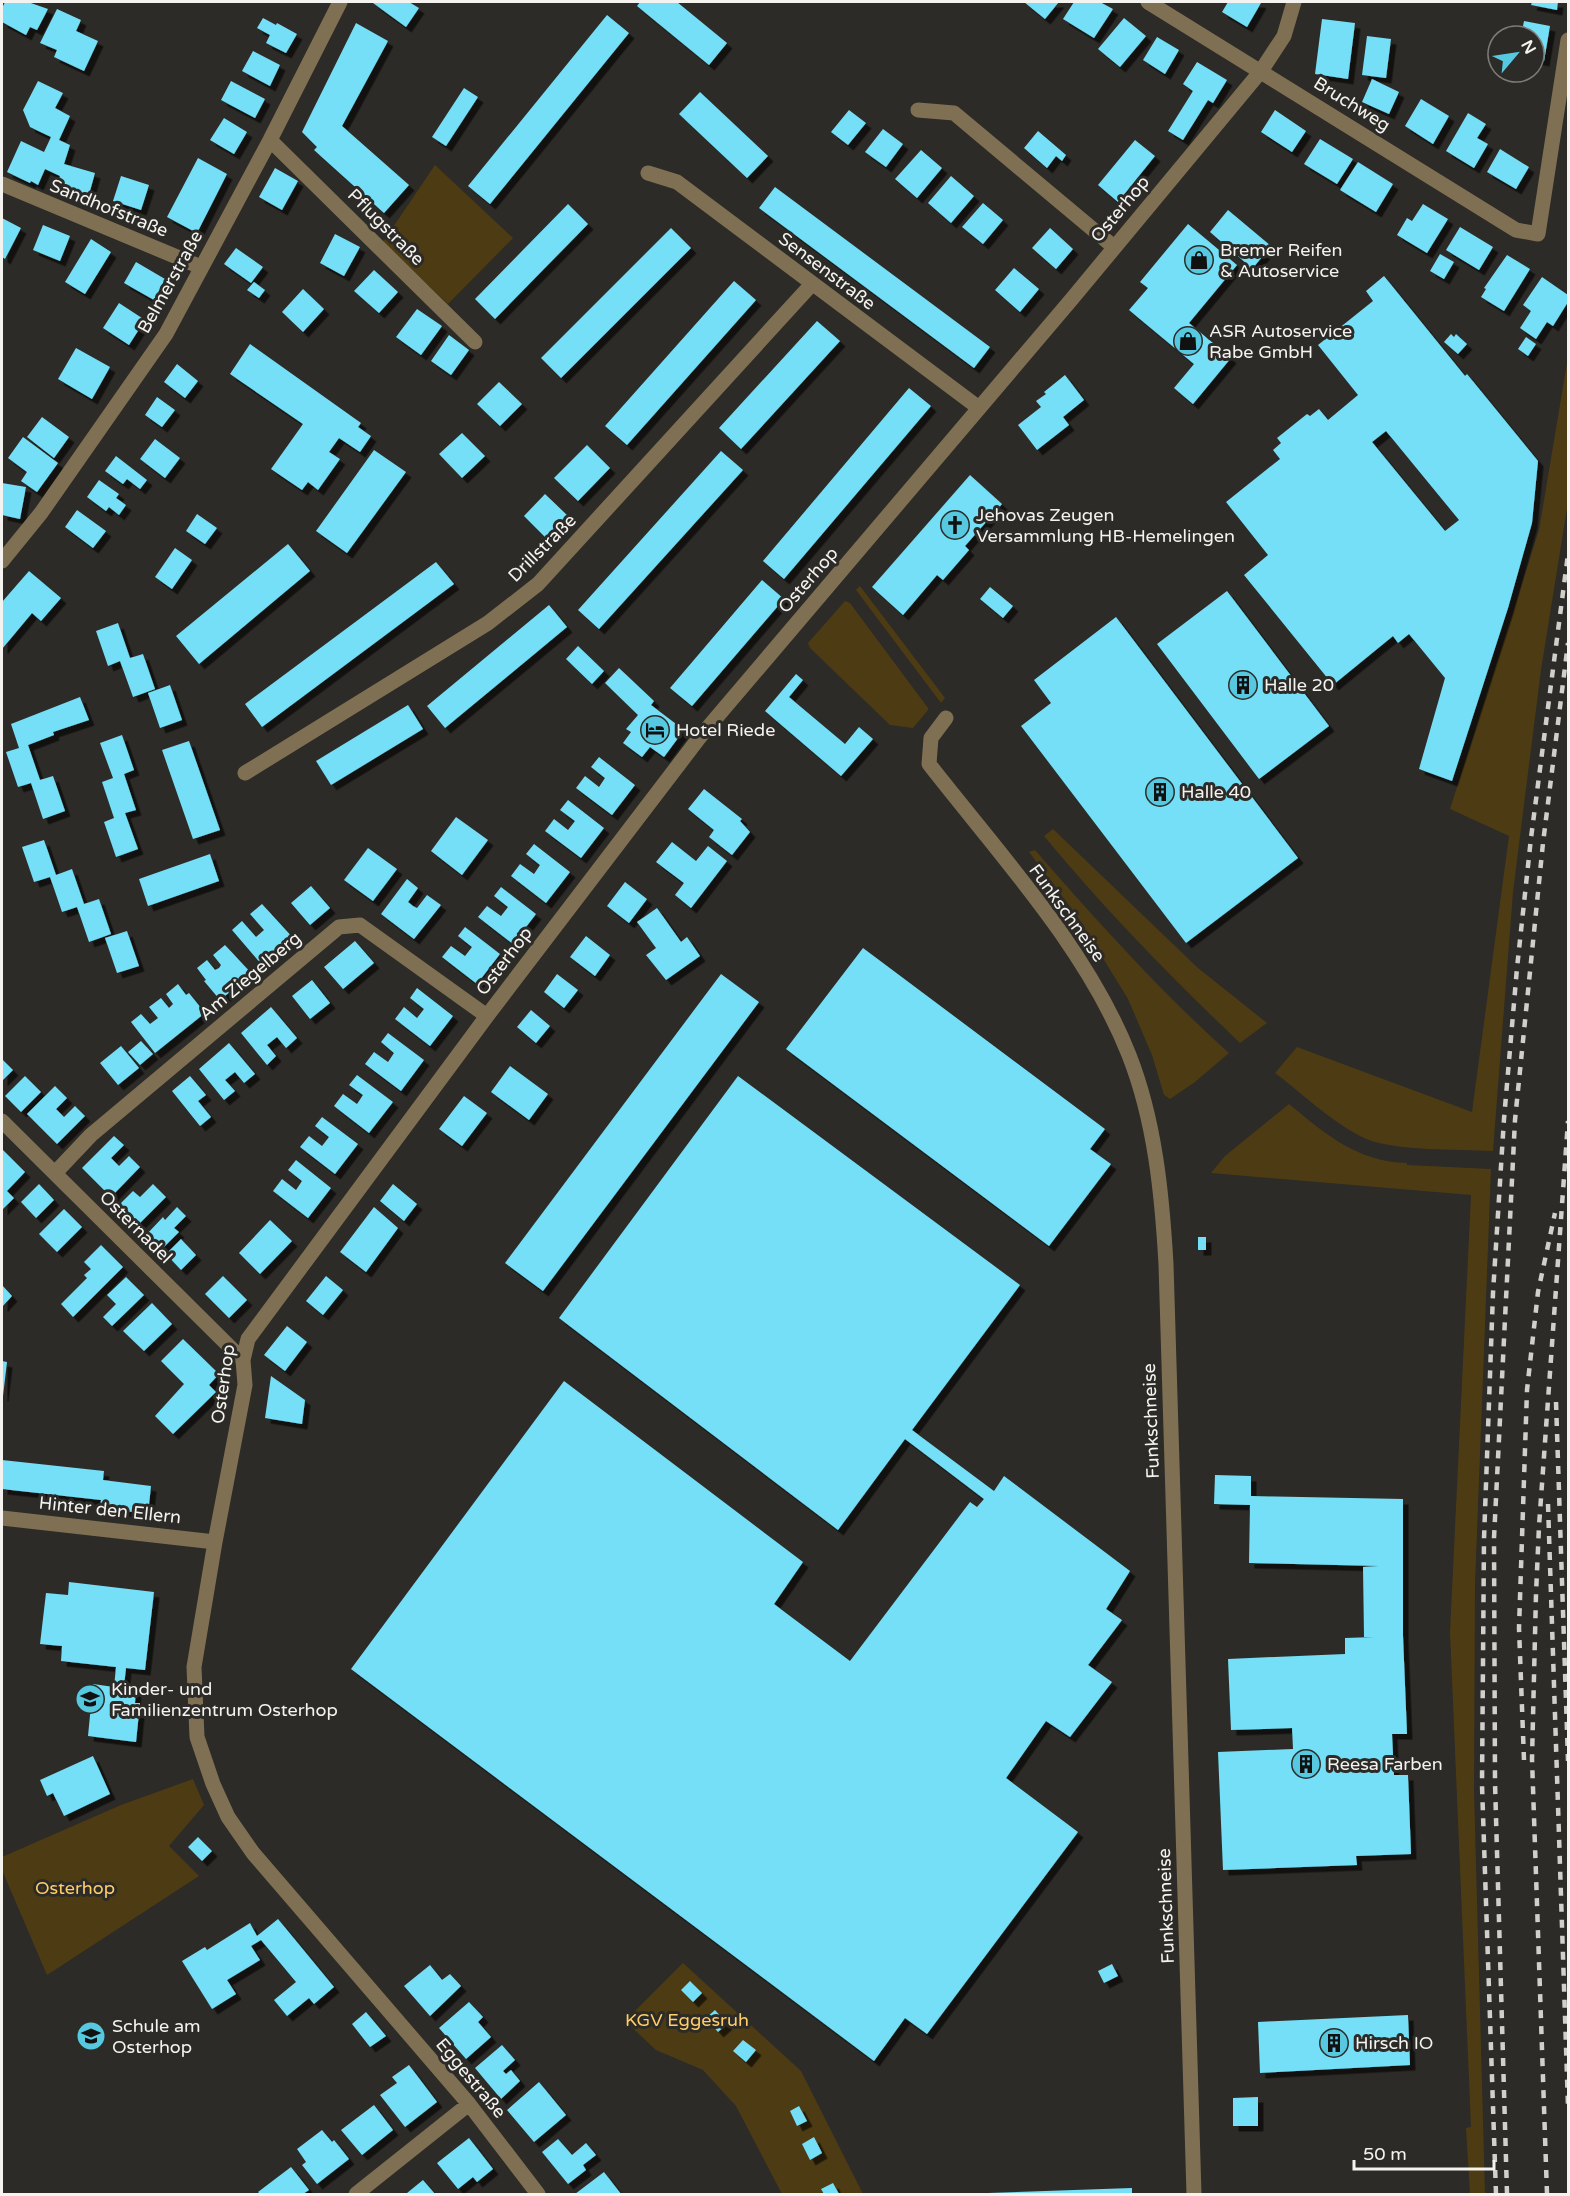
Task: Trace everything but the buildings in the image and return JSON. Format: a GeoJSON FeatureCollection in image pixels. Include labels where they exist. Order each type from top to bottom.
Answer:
{"type":"FeatureCollection","features":[{"type":"Feature","properties":{"kind":"street","name":"Belmerstraße"},"geometry":{"type":"LineString","coordinates":[[2,561],[41,513],[166,334],[270,140],[340,2]]}},
{"type":"Feature","properties":{"kind":"street","name":"Bruchweg"},"geometry":{"type":"LineString","coordinates":[[1148,2],[1516,230],[1538,234],[1569,40]]}},
{"type":"Feature","properties":{"kind":"street","name":"Osterhop"},"geometry":{"type":"LineString","coordinates":[[370,1990],[266,1869],[234,1827],[213,1784],[196,1737],[194,1667],[245,1385],[243,1360],[248,1339],[487,1016],[699,738],[1261,71],[1284,36],[1294,2]]}},
{"type":"Feature","properties":{"kind":"street"},"geometry":{"type":"LineString","coordinates":[[918,110],[954,112],[1114,247]]}},
{"type":"Feature","properties":{"kind":"street","name":"Pflugstraße"},"geometry":{"type":"LineString","coordinates":[[270,140],[475,342]]}},
{"type":"Feature","properties":{"kind":"street","name":"Sensenstraße"},"geometry":{"type":"LineString","coordinates":[[648,173],[677,182],[979,408]]}},
{"type":"Feature","properties":{"kind":"street","name":"Sandhofstraße"},"geometry":{"type":"LineString","coordinates":[[2,184],[201,267]]}},
{"type":"Feature","properties":{"kind":"street","name":"Drillstraße"},"geometry":{"type":"LineString","coordinates":[[245,773],[488,623],[538,584],[812,284]]}},
{"type":"Feature","properties":{"kind":"street","name":"Funkschneise"},"geometry":{"type":"LineString","coordinates":[[946,718],[931,738],[929,764],[1066,938],[1093,983],[1129,1055],[1152,1132],[1163,1216],[1166,1264],[1194,2194]]}},
{"type":"Feature","properties":{"kind":"street","name":"Am Ziegelberg"},"geometry":{"type":"LineString","coordinates":[[55,1173],[91,1135],[339,927],[360,925],[487,1016]]}},
{"type":"Feature","properties":{"kind":"street","name":"Osternadel"},"geometry":{"type":"LineString","coordinates":[[2,1121],[243,1360]]}},
{"type":"Feature","properties":{"kind":"street","name":"Hinter den Ellern"},"geometry":{"type":"LineString","coordinates":[[2,1518],[215,1542]]}},
{"type":"Feature","properties":{"kind":"street","name":"Eggestraße"},"geometry":{"type":"LineString","coordinates":[[370,1990],[469,2104],[538,2194]]}},
{"type":"Feature","properties":{"kind":"street"},"geometry":{"type":"LineString","coordinates":[[356,2194],[469,2104]]}},
{"type":"Feature","properties":{"kind":"green space"},"geometry":{"type":"Polygon","coordinates":[[[435,165],[513,238],[448,304],[383,242],[435,165]]]}},
{"type":"Feature","properties":{"kind":"green space"},"geometry":{"type":"Polygon","coordinates":[[[1568,357],[1568,502],[1541,670],[1513,892],[1493,1151],[1443,1150],[1388,1145],[1360,1136],[1338,1122],[1275,1073],[1297,1047],[1472,1112],[1509,836],[1450,809],[1539,530],[1568,357]]]}},
{"type":"Feature","properties":{"kind":"green space"},"geometry":{"type":"Polygon","coordinates":[[[860,586],[945,698],[941,703],[856,590],[860,586]]]}},
{"type":"Feature","properties":{"kind":"green space"},"geometry":{"type":"Polygon","coordinates":[[[845,601],[850,603],[928,708],[913,728],[890,725],[810,648],[808,643],[845,601]]]}},
{"type":"Feature","properties":{"kind":"green space"},"geometry":{"type":"Polygon","coordinates":[[[1053,829],[1198,968],[1267,1023],[1240,1043],[1139,942],[1067,863],[1044,836],[1053,829]]]}},
{"type":"Feature","properties":{"kind":"green space"},"geometry":{"type":"Polygon","coordinates":[[[1035,850],[1129,954],[1229,1053],[1195,1082],[1170,1099],[1164,1095],[1152,1055],[1128,999],[1077,916],[1029,852],[1035,850]]]}},
{"type":"Feature","properties":{"kind":"green space"},"geometry":{"type":"Polygon","coordinates":[[[1289,1104],[1329,1136],[1373,1158],[1407,1163],[1407,1165],[1491,1169],[1475,1584],[1474,1791],[1485,2194],[1470,2194],[1466,2128],[1471,2127],[1450,1632],[1471,1195],[1211,1173],[1225,1156],[1289,1104]]]}},
{"type":"Feature","properties":{"kind":"green space","name":"Osterhop"},"geometry":{"type":"Polygon","coordinates":[[[193,1779],[204,1805],[169,1846],[199,1876],[47,1975],[2,1870],[2,1857],[121,1805],[193,1779]]]}},
{"type":"Feature","properties":{"kind":"green space","name":"KGV Eggesruh"},"geometry":{"type":"Polygon","coordinates":[[[683,1963],[801,2071],[863,2194],[782,2194],[736,2106],[703,2070],[656,2050],[625,2021],[683,1963]]]}},
{"type":"Feature","properties":{"kind":"railway"},"geometry":{"type":"LineString","coordinates":[[1496,2194],[1482,1785],[1484,1539],[1493,1293],[1504,1119],[1517,968],[1531,838],[1568,554]]}},
{"type":"Feature","properties":{"kind":"railway"},"geometry":{"type":"LineString","coordinates":[[1507,2194],[1495,1783],[1494,1538],[1515,1120],[1543,843],[1568,643]]}},
{"type":"Feature","properties":{"kind":"railway"},"geometry":{"type":"LineString","coordinates":[[1547,2194],[1532,1759],[1539,1526],[1568,1121]]}},
{"type":"Feature","properties":{"kind":"railway"},"geometry":{"type":"LineString","coordinates":[[1524,1760],[1519,1628],[1527,1390],[1538,1292],[1555,1213]]}},
{"type":"Feature","properties":{"kind":"railway"},"geometry":{"type":"LineString","coordinates":[[1556,1402],[1568,1761]]}},
{"type":"Feature","properties":{"kind":"railway"},"geometry":{"type":"LineString","coordinates":[[1548,1504],[1568,2107]]}},
{"type":"Feature","properties":{"kind":"place","name":"Bremer Reifen & Autoservice"},"geometry":{"type":"Point","coordinates":[1199,260]}},
{"type":"Feature","properties":{"kind":"place","name":"ASR Autoservice Rabe GmbH"},"geometry":{"type":"Point","coordinates":[1188,341]}},
{"type":"Feature","properties":{"kind":"place","name":"Jehovas Zeugen Versammlung HB-Hemelingen"},"geometry":{"type":"Point","coordinates":[955,525]}},
{"type":"Feature","properties":{"kind":"place","name":"Halle 20"},"geometry":{"type":"Point","coordinates":[1243,685]}},
{"type":"Feature","properties":{"kind":"place","name":"Hotel Riede"},"geometry":{"type":"Point","coordinates":[655,730]}},
{"type":"Feature","properties":{"kind":"place","name":"Halle 40"},"geometry":{"type":"Point","coordinates":[1160,792]}},
{"type":"Feature","properties":{"kind":"place","name":"Kinder- und Familienzentrum Osterhop"},"geometry":{"type":"Point","coordinates":[90,1699]}},
{"type":"Feature","properties":{"kind":"place","name":"Reesa Farben"},"geometry":{"type":"Point","coordinates":[1306,1764]}},
{"type":"Feature","properties":{"kind":"place","name":"Schule am Osterhop"},"geometry":{"type":"Point","coordinates":[91,2036]}},
{"type":"Feature","properties":{"kind":"place","name":"Hirsch IO"},"geometry":{"type":"Point","coordinates":[1334,2043]}}]}
